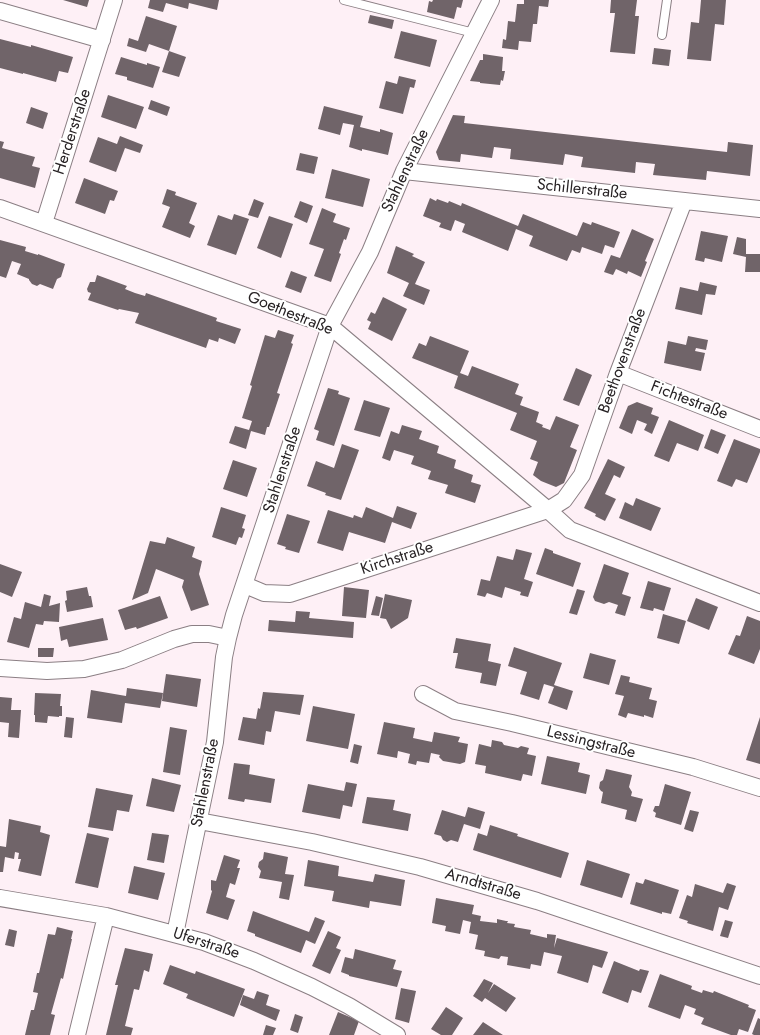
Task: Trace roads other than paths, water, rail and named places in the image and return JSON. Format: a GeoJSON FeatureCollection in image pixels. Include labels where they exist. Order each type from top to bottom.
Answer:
{"type":"FeatureCollection","features":[{"type":"Feature","properties":{"kind":"street","name":"Herderstraße"},"geometry":{"type":"LineString","coordinates":[[44,224],[114,0]]}},
{"type":"Feature","properties":{"kind":"street","name":"Stahlenstraße"},"geometry":{"type":"LineString","coordinates":[[175,934],[215,742],[224,657],[228,638],[234,615],[330,326],[370,252],[404,171],[491,0]]}},
{"type":"Feature","properties":{"kind":"street"},"geometry":{"type":"LineString","coordinates":[[0,11],[102,40]]}},
{"type":"Feature","properties":{"kind":"street","name":"Schillerstraße"},"geometry":{"type":"LineString","coordinates":[[404,171],[760,209]]}},
{"type":"Feature","properties":{"kind":"street","name":"Beethovenstraße"},"geometry":{"type":"LineString","coordinates":[[548,510],[564,500],[582,476],[618,374],[684,201]]}},
{"type":"Feature","properties":{"kind":"street","name":"Goethestraße"},"geometry":{"type":"LineString","coordinates":[[0,208],[330,326],[570,530],[760,603]]}},
{"type":"Feature","properties":{"kind":"street","name":"Fichtestraße"},"geometry":{"type":"LineString","coordinates":[[618,374],[760,429]]}},
{"type":"Feature","properties":{"kind":"street","name":"Kirchstraße"},"geometry":{"type":"LineString","coordinates":[[245,585],[264,593],[290,594],[548,510]]}},
{"type":"Feature","properties":{"kind":"street"},"geometry":{"type":"LineString","coordinates":[[0,668],[47,671],[84,669],[122,660],[192,634],[209,634],[228,638]]}},
{"type":"Feature","properties":{"kind":"street","name":"Lessingstraße"},"geometry":{"type":"LineString","coordinates":[[423,694],[455,711],[512,723],[692,767],[760,788]]}},
{"type":"Feature","properties":{"kind":"street","name":"Arndtstraße"},"geometry":{"type":"LineString","coordinates":[[199,821],[312,842],[420,866],[537,901],[760,976]]}},
{"type":"Feature","properties":{"kind":"street","name":"Uferstraße"},"geometry":{"type":"LineString","coordinates":[[0,898],[106,916],[175,934],[233,952],[312,987],[350,1006],[397,1035]]}},
{"type":"Feature","properties":{"kind":"street"},"geometry":{"type":"LineString","coordinates":[[77,1035],[106,916]]}},
{"type":"Feature","properties":{"kind":"lane"},"geometry":{"type":"LineString","coordinates":[[344,0],[474,33]]}},
{"type":"Feature","properties":{"kind":"lane"},"geometry":{"type":"LineString","coordinates":[[662,36],[667,0]]}}]}
